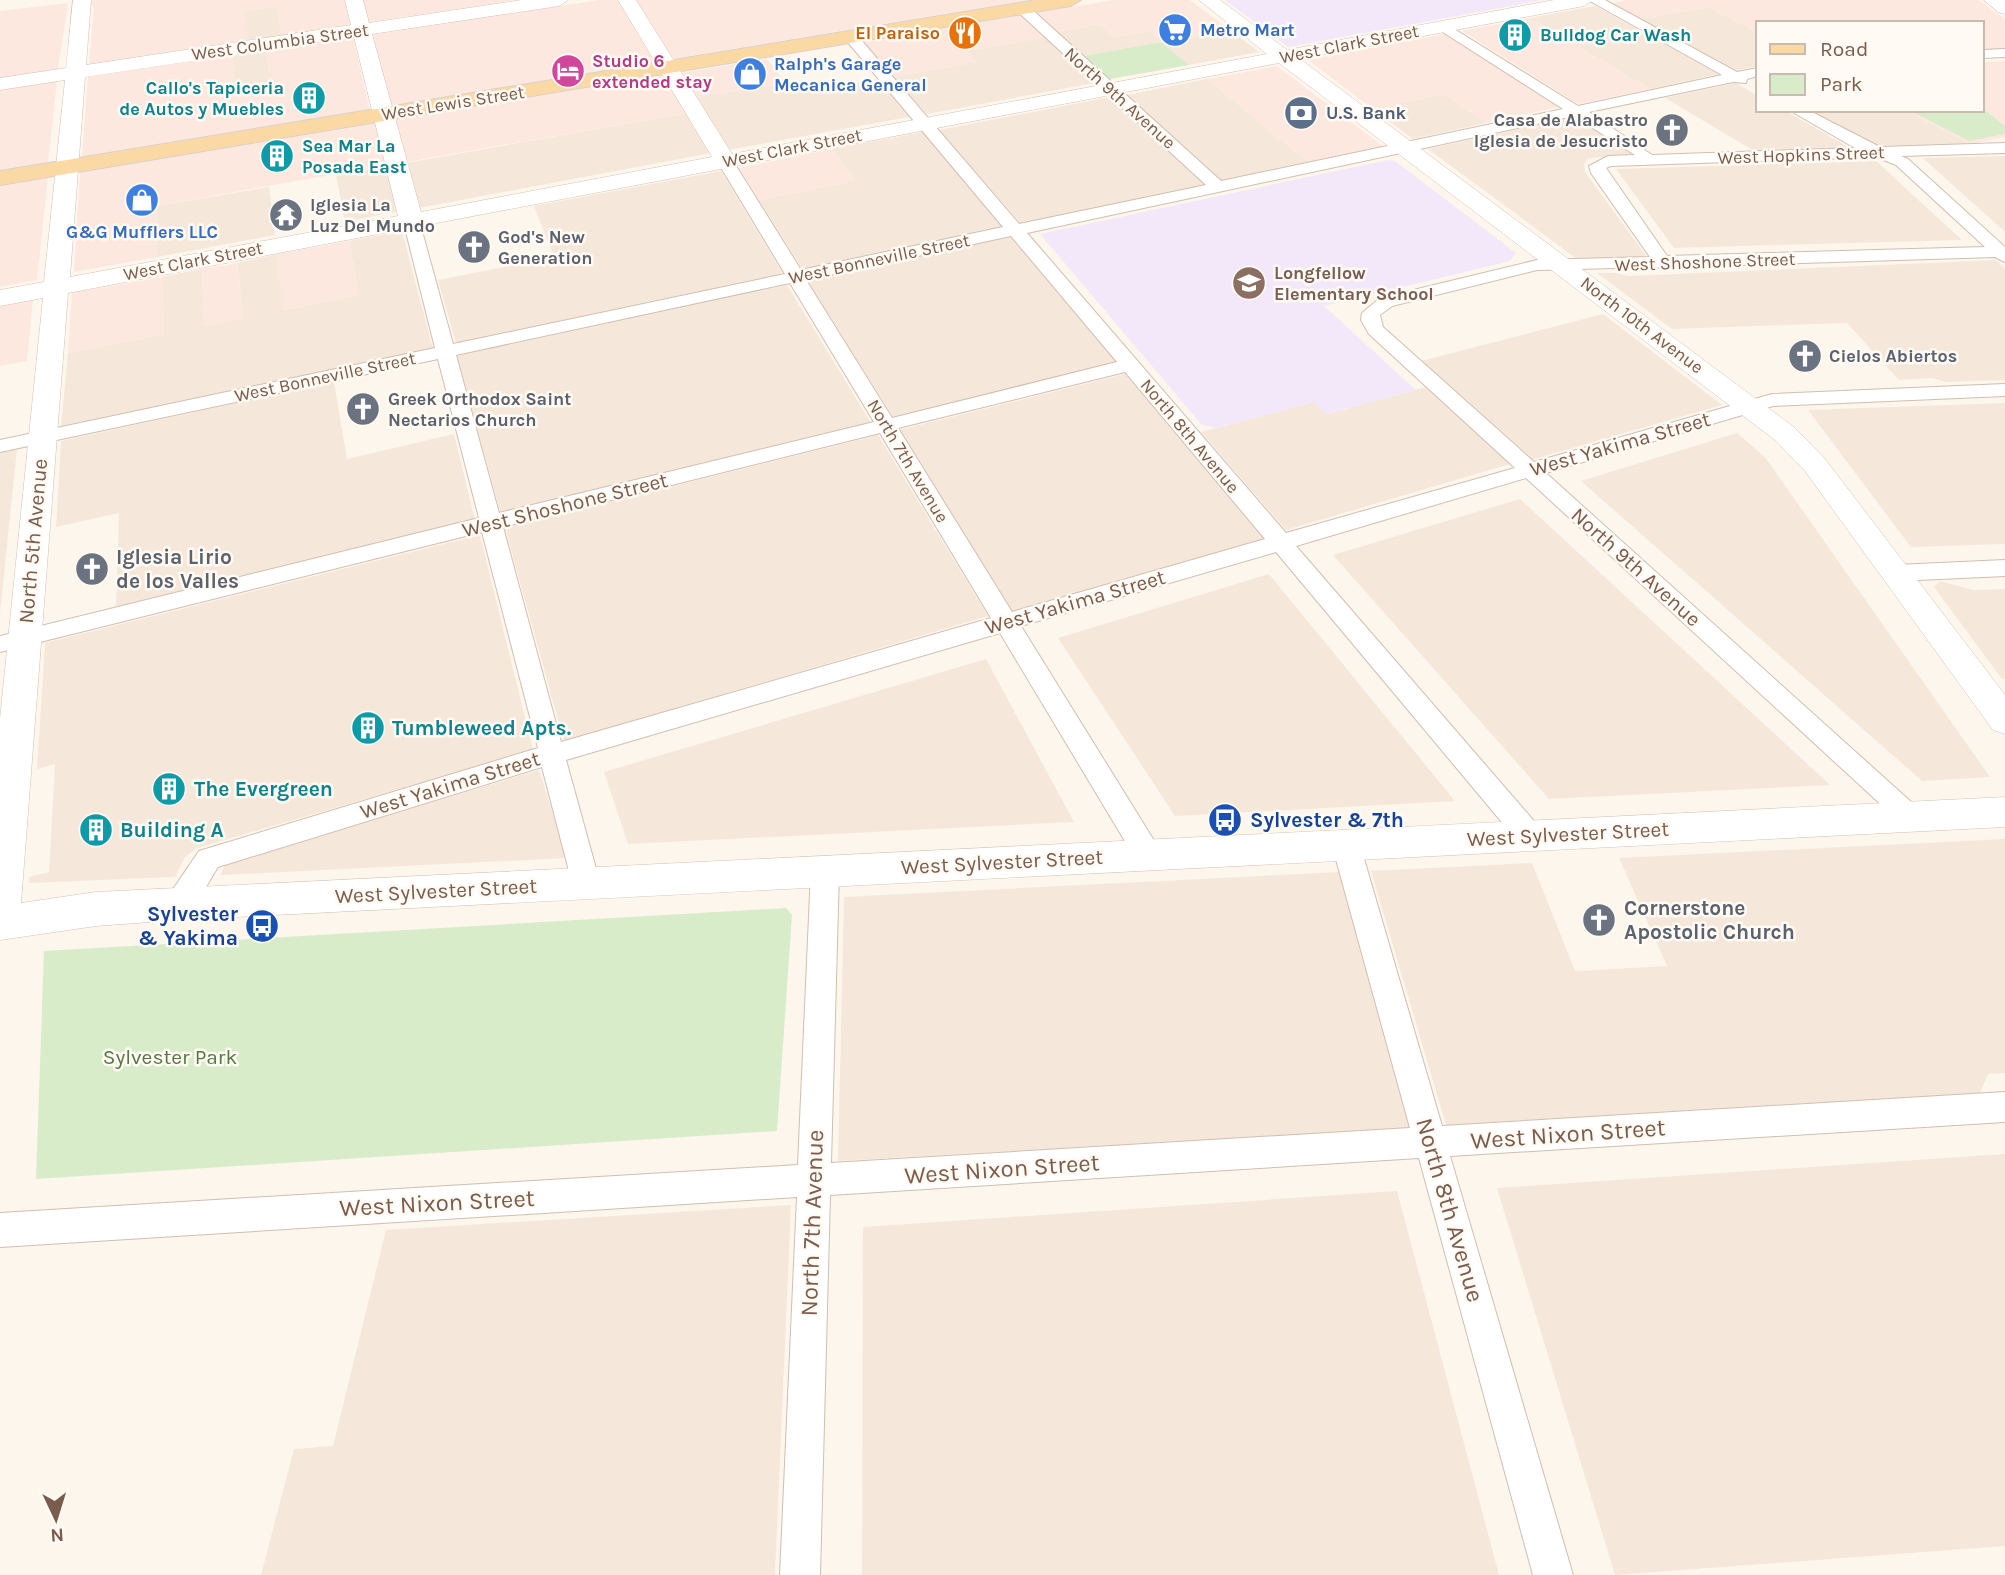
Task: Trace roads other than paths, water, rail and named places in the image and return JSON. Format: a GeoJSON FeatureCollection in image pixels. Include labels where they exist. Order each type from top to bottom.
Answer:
{"type":"FeatureCollection","features":[{"type":"Feature","properties":{"kind":"main road","name":"West Lewis Street"},"geometry":{"type":"LineString","coordinates":[[0,178],[1071,0]]}},
{"type":"Feature","properties":{"kind":"street","name":"North 5th Avenue"},"geometry":{"type":"LineString","coordinates":[[0,915],[12,641],[42,437],[82,0]]}},
{"type":"Feature","properties":{"kind":"street"},"geometry":{"type":"LineString","coordinates":[[354,0],[586,883]]}},
{"type":"Feature","properties":{"kind":"street","name":"West Columbia Street"},"geometry":{"type":"LineString","coordinates":[[0,84],[559,0]]}},
{"type":"Feature","properties":{"kind":"street","name":"North 7th Avenue"},"geometry":{"type":"LineString","coordinates":[[627,0],[1148,855]]}},
{"type":"Feature","properties":{"kind":"street","name":"North 10th Avenue"},"geometry":{"type":"LineString","coordinates":[[1208,0],[1751,406],[1804,453],[2005,722]]}},
{"type":"Feature","properties":{"kind":"street","name":"West Clark Street"},"geometry":{"type":"LineString","coordinates":[[0,298],[1584,0]]}},
{"type":"Feature","properties":{"kind":"street"},"geometry":{"type":"LineString","coordinates":[[1595,0],[1756,88]]}},
{"type":"Feature","properties":{"kind":"street"},"geometry":{"type":"LineString","coordinates":[[1993,0],[2005,9]]}},
{"type":"Feature","properties":{"kind":"street","name":"North 9th Avenue"},"geometry":{"type":"LineString","coordinates":[[1021,8],[1218,187]]}},
{"type":"Feature","properties":{"kind":"street"},"geometry":{"type":"LineString","coordinates":[[1443,26],[1641,152],[1648,160]]}},
{"type":"Feature","properties":{"kind":"street","name":"North 8th Avenue"},"geometry":{"type":"LineString","coordinates":[[851,37],[1530,836]]}},
{"type":"Feature","properties":{"kind":"street"},"geometry":{"type":"LineString","coordinates":[[1984,54],[2005,53]]}},
{"type":"Feature","properties":{"kind":"street","name":"West Bonneville Street"},"geometry":{"type":"LineString","coordinates":[[0,446],[1756,72]]}},
{"type":"Feature","properties":{"kind":"street"},"geometry":{"type":"LineString","coordinates":[[1800,112],[1856,143],[1907,166],[2003,254]]}},
{"type":"Feature","properties":{"kind":"street","name":"West Hopkins Street"},"geometry":{"type":"LineString","coordinates":[[1664,264],[1598,173],[1597,166],[1608,162],[1648,160],[2005,148]]}},
{"type":"Feature","properties":{"kind":"street","name":"West Shoshone Street"},"geometry":{"type":"LineString","coordinates":[[1371,313],[1379,305],[1393,300],[1531,267],[2003,254]]}},
{"type":"Feature","properties":{"kind":"street","name":"North 9th Avenue"},"geometry":{"type":"LineString","coordinates":[[1371,313],[1370,320],[1376,330],[1910,816]]}},
{"type":"Feature","properties":{"kind":"street","name":"West Shoshone Street"},"geometry":{"type":"LineString","coordinates":[[12,641],[1130,365]]}},
{"type":"Feature","properties":{"kind":"street","name":"West Yakima Street"},"geometry":{"type":"LineString","coordinates":[[177,904],[209,859],[552,754],[1751,406],[1777,399],[2005,390]]}},
{"type":"Feature","properties":{"kind":"street"},"geometry":{"type":"LineString","coordinates":[[1896,573],[2005,568]]}},
{"type":"Feature","properties":{"kind":"street","name":"West Sylvester Street"},"geometry":{"type":"LineString","coordinates":[[0,923],[96,909],[177,904],[2005,812]]}},
{"type":"Feature","properties":{"kind":"street","name":"North 8th Avenue"},"geometry":{"type":"LineString","coordinates":[[1346,845],[1553,1575]]}},
{"type":"Feature","properties":{"kind":"street","name":"North 7th Avenue"},"geometry":{"type":"LineString","coordinates":[[800,1575],[825,871]]}},
{"type":"Feature","properties":{"kind":"street","name":"West Nixon Street"},"geometry":{"type":"LineString","coordinates":[[0,1230],[2005,1107]]}},
{"type":"Feature","properties":{"kind":"place","name":"Metro Mart"},"geometry":{"type":"Point","coordinates":[1175,30]}},
{"type":"Feature","properties":{"kind":"place","name":"El Paraiso"},"geometry":{"type":"Point","coordinates":[965,33]}},
{"type":"Feature","properties":{"kind":"place","name":"Bulldog Car Wash"},"geometry":{"type":"Point","coordinates":[1515,35]}},
{"type":"Feature","properties":{"kind":"place","name":"Studio 6 extended stay"},"geometry":{"type":"Point","coordinates":[568,71]}},
{"type":"Feature","properties":{"kind":"place","name":"Ralph's Garage Mecanica General"},"geometry":{"type":"Point","coordinates":[750,74]}},
{"type":"Feature","properties":{"kind":"place","name":"Callo's Tapiceria de Autos y Muebles"},"geometry":{"type":"Point","coordinates":[309,98]}},
{"type":"Feature","properties":{"kind":"place","name":"U.S. Bank"},"geometry":{"type":"Point","coordinates":[1301,113]}},
{"type":"Feature","properties":{"kind":"place","name":"Casa de Alabastro Iglesia de Jesucristo"},"geometry":{"type":"Point","coordinates":[1672,130]}},
{"type":"Feature","properties":{"kind":"place","name":"Sea Mar La Posada East"},"geometry":{"type":"Point","coordinates":[277,156]}},
{"type":"Feature","properties":{"kind":"place","name":"G&G Mufflers LLC"},"geometry":{"type":"Point","coordinates":[142,200]}},
{"type":"Feature","properties":{"kind":"place","name":"Iglesia La Luz Del Mundo"},"geometry":{"type":"Point","coordinates":[286,215]}},
{"type":"Feature","properties":{"kind":"place","name":"God's New Generation"},"geometry":{"type":"Point","coordinates":[474,247]}},
{"type":"Feature","properties":{"kind":"place","name":"Longfellow Elementary School"},"geometry":{"type":"Point","coordinates":[1249,283]}},
{"type":"Feature","properties":{"kind":"place","name":"Cielos Abiertos"},"geometry":{"type":"Point","coordinates":[1805,356]}},
{"type":"Feature","properties":{"kind":"place","name":"Greek Orthodox Saint Nectarios Church"},"geometry":{"type":"Point","coordinates":[363,409]}},
{"type":"Feature","properties":{"kind":"place","name":"Iglesia Lirio de los Valles"},"geometry":{"type":"Point","coordinates":[92,569]}},
{"type":"Feature","properties":{"kind":"place","name":"Tumbleweed Apts."},"geometry":{"type":"Point","coordinates":[368,728]}},
{"type":"Feature","properties":{"kind":"place","name":"The Evergreen"},"geometry":{"type":"Point","coordinates":[169,789]}},
{"type":"Feature","properties":{"kind":"place","name":"Sylvester & 7th"},"geometry":{"type":"Point","coordinates":[1225,820]}},
{"type":"Feature","properties":{"kind":"place","name":"Building A"},"geometry":{"type":"Point","coordinates":[96,830]}},
{"type":"Feature","properties":{"kind":"place","name":"Cornerstone Apostolic Church"},"geometry":{"type":"Point","coordinates":[1599,920]}},
{"type":"Feature","properties":{"kind":"place","name":"Sylvester & Yakima"},"geometry":{"type":"Point","coordinates":[262,926]}},
{"type":"Feature","properties":{"kind":"park label","name":"Sylvester Park"},"geometry":{"type":"Point","coordinates":[170,1057]}}]}
